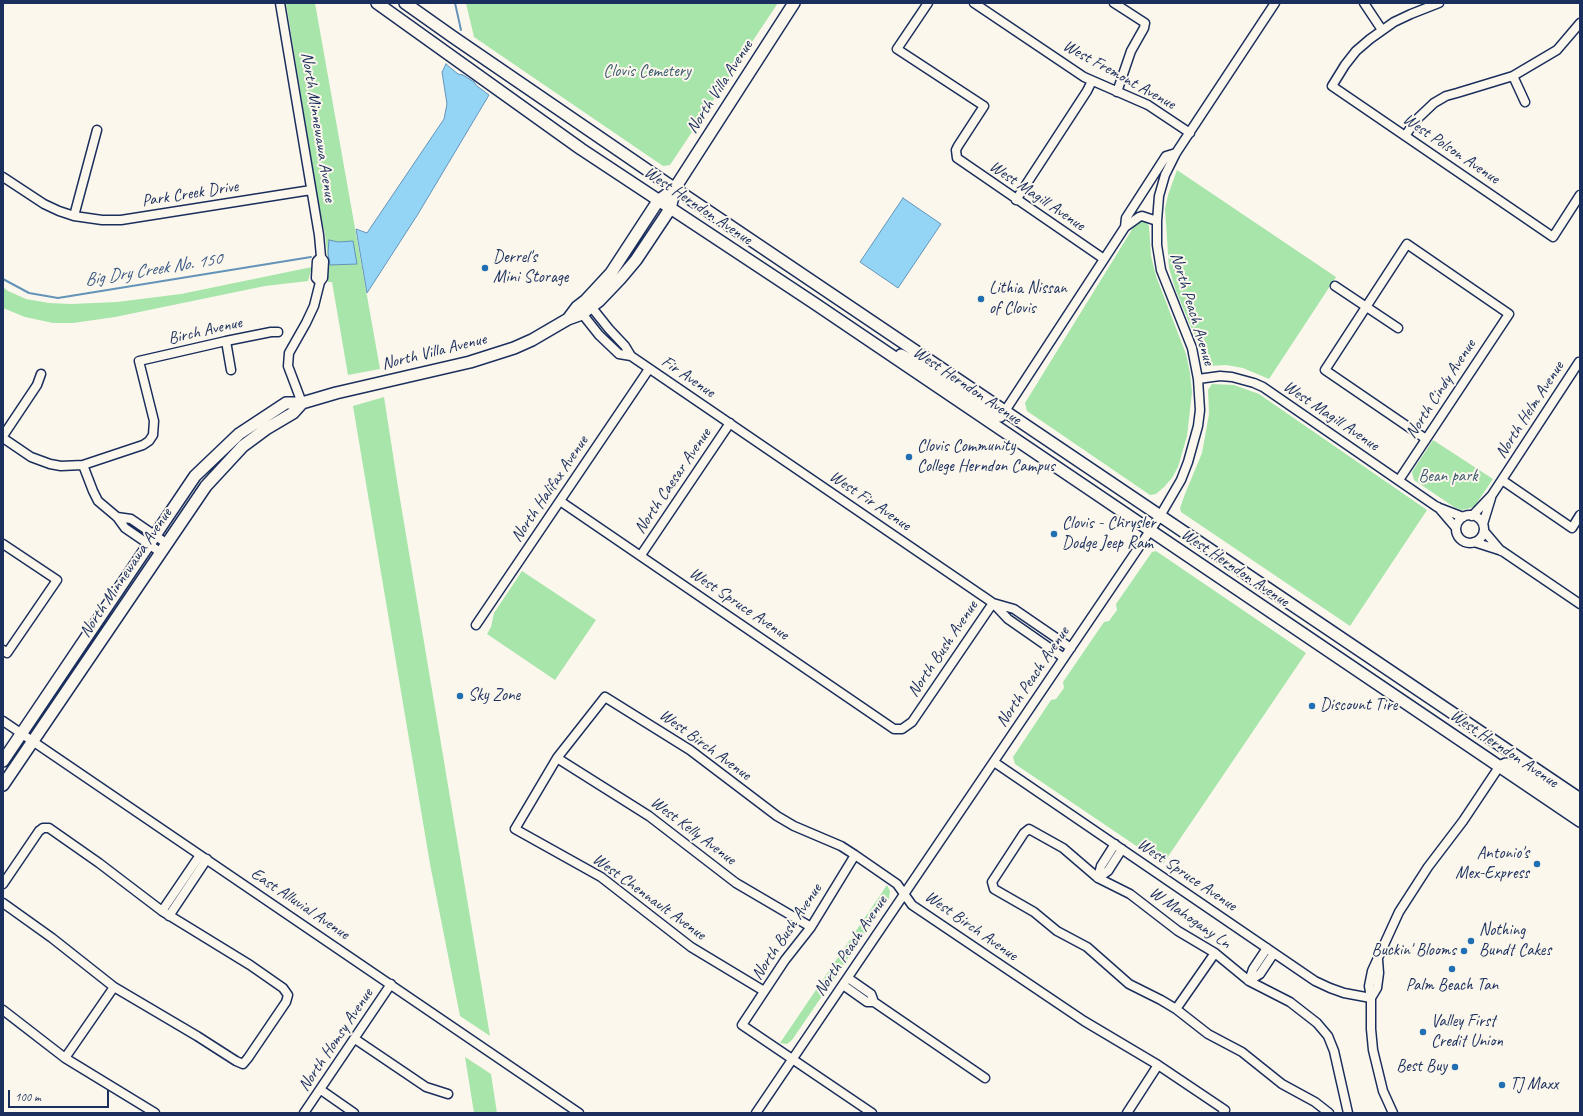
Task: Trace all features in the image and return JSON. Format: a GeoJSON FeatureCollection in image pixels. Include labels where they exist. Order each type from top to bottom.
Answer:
{"type":"FeatureCollection","features":[{"type":"Feature","properties":{"kind":"main road","name":"West Herndon Avenue"},"geometry":{"type":"LineString","coordinates":[[377,3],[540,121],[868,340],[1580,821]]}},
{"type":"Feature","properties":{"kind":"main road","name":"West Herndon Avenue"},"geometry":{"type":"LineString","coordinates":[[405,3],[464,45],[675,188],[1580,799]]}},
{"type":"Feature","properties":{"kind":"main road","name":"North Villa Avenue"},"geometry":{"type":"LineString","coordinates":[[302,403],[336,393],[498,354],[532,340],[589,303],[628,270],[670,209],[675,188],[794,3]]}},
{"type":"Feature","properties":{"kind":"main road","name":"North Villa Avenue"},"geometry":{"type":"LineString","coordinates":[[589,303],[611,273],[658,201],[675,188]]}},
{"type":"Feature","properties":{"kind":"main road"},"geometry":{"type":"LineString","coordinates":[[868,340],[914,362],[994,415],[1000,416],[1005,411]]}},
{"type":"Feature","properties":{"kind":"main road","name":"North Minnewawa Avenue"},"geometry":{"type":"LineString","coordinates":[[3,761],[195,476],[239,434],[286,403],[302,403]]}},
{"type":"Feature","properties":{"kind":"main road","name":"North Minnewawa Avenue"},"geometry":{"type":"LineString","coordinates":[[3,785],[204,487],[223,465],[243,446],[266,429],[293,413],[302,403]]}},
{"type":"Feature","properties":{"kind":"main road"},"geometry":{"type":"LineString","coordinates":[[1499,767],[1506,764],[1516,767],[1580,810]]}},
{"type":"Feature","properties":{"kind":"street","name":"North Minnewawa Avenue"},"geometry":{"type":"LineString","coordinates":[[280,3],[319,235],[321,257],[324,261],[323,278],[320,282],[317,297],[310,315],[288,353],[288,366],[302,403]]}},
{"type":"Feature","properties":{"kind":"street","name":"West Magill Avenue"},"geometry":{"type":"LineString","coordinates":[[928,3],[897,49],[984,106],[958,146],[955,155],[959,161],[1104,259]]}},
{"type":"Feature","properties":{"kind":"street","name":"West Fremont Avenue"},"geometry":{"type":"LineString","coordinates":[[974,3],[1092,81],[1148,105],[1190,133]]}},
{"type":"Feature","properties":{"kind":"street"},"geometry":{"type":"LineString","coordinates":[[1114,3],[1145,23],[1144,28],[1131,52],[1117,92]]}},
{"type":"Feature","properties":{"kind":"street","name":"North Peach Avenue"},"geometry":{"type":"LineString","coordinates":[[756,1113],[1150,531],[1181,480],[1195,441],[1200,410],[1198,379],[1192,348],[1161,270],[1157,245],[1159,196],[1165,174],[1176,153],[1275,3]]}},
{"type":"Feature","properties":{"kind":"street"},"geometry":{"type":"LineString","coordinates":[[1364,3],[1382,30],[1410,14],[1439,3]]}},
{"type":"Feature","properties":{"kind":"street"},"geometry":{"type":"LineString","coordinates":[[1405,136],[1425,110],[1446,96],[1513,76],[1557,50],[1580,23]]}},
{"type":"Feature","properties":{"kind":"street","name":"West Polson Avenue"},"geometry":{"type":"LineString","coordinates":[[1382,30],[1356,51],[1332,86],[1552,237],[1580,195]]}},
{"type":"Feature","properties":{"kind":"street"},"geometry":{"type":"LineString","coordinates":[[1513,76],[1524,102]]}},
{"type":"Feature","properties":{"kind":"street"},"geometry":{"type":"LineString","coordinates":[[1016,200],[1092,81]]}},
{"type":"Feature","properties":{"kind":"street"},"geometry":{"type":"LineString","coordinates":[[74,216],[97,130]]}},
{"type":"Feature","properties":{"kind":"street","name":"North Peach Avenue"},"geometry":{"type":"LineString","coordinates":[[1125,227],[1126,218],[1166,156],[1176,153]]}},
{"type":"Feature","properties":{"kind":"street","name":"Park Creek Drive"},"geometry":{"type":"LineString","coordinates":[[3,177],[44,204],[74,216],[102,220],[121,220],[311,190]]}},
{"type":"Feature","properties":{"kind":"street","name":"North Peach Avenue"},"geometry":{"type":"LineString","coordinates":[[1005,411],[1125,227],[1142,216],[1157,221]]}},
{"type":"Feature","properties":{"kind":"street","name":"North Cindy Avenue"},"geometry":{"type":"LineString","coordinates":[[1366,307],[1407,244],[1509,314],[1399,480]]}},
{"type":"Feature","properties":{"kind":"street"},"geometry":{"type":"LineString","coordinates":[[1335,286],[1398,328]]}},
{"type":"Feature","properties":{"kind":"street","name":"Fir Avenue"},"geometry":{"type":"LineString","coordinates":[[589,303],[609,329],[625,346],[631,356],[730,423]]}},
{"type":"Feature","properties":{"kind":"street"},"geometry":{"type":"LineString","coordinates":[[1366,307],[1325,370],[1426,439]]}},
{"type":"Feature","properties":{"kind":"street","name":"Fir Avenue"},"geometry":{"type":"LineString","coordinates":[[580,310],[587,321],[610,347],[619,354],[631,356]]}},
{"type":"Feature","properties":{"kind":"street","name":"Birch Avenue"},"geometry":{"type":"LineString","coordinates":[[83,464],[143,445],[149,441],[153,435],[154,421],[139,361],[226,341],[278,332]]}},
{"type":"Feature","properties":{"kind":"street"},"geometry":{"type":"LineString","coordinates":[[226,341],[231,370]]}},
{"type":"Feature","properties":{"kind":"street","name":"North Helm Avenue"},"geometry":{"type":"LineString","coordinates":[[1467,516],[1492,495],[1580,362]]}},
{"type":"Feature","properties":{"kind":"street","name":"North Halifax Avenue"},"geometry":{"type":"LineString","coordinates":[[476,625],[650,369]]}},
{"type":"Feature","properties":{"kind":"street"},"geometry":{"type":"LineString","coordinates":[[41,374],[37,385],[3,437],[31,457],[50,464],[61,466],[83,464],[95,496],[102,505],[117,517],[131,519],[152,540],[163,547]]}},
{"type":"Feature","properties":{"kind":"street","name":"West Magill Avenue"},"geometry":{"type":"LineString","coordinates":[[1198,379],[1232,376],[1259,385],[1437,507],[1456,528]]}},
{"type":"Feature","properties":{"kind":"street","name":"North Caesar Avenue"},"geometry":{"type":"LineString","coordinates":[[641,555],[730,423]]}},
{"type":"Feature","properties":{"kind":"street","name":"West Fir Avenue"},"geometry":{"type":"LineString","coordinates":[[730,423],[993,603],[1008,619],[1064,658]]}},
{"type":"Feature","properties":{"kind":"street"},"geometry":{"type":"LineString","coordinates":[[1502,480],[1572,528],[1580,516]]}},
{"type":"Feature","properties":{"kind":"street","name":"North Helm Avenue"},"geometry":{"type":"LineString","coordinates":[[1483,527],[1492,495]]}},
{"type":"Feature","properties":{"kind":"street","name":"West Spruce Avenue"},"geometry":{"type":"LineString","coordinates":[[560,501],[892,728],[902,729]]}},
{"type":"Feature","properties":{"kind":"street","name":"West Magill Avenue"},"geometry":{"type":"LineString","coordinates":[[1437,507],[1467,516]]}},
{"type":"Feature","properties":{"kind":"street"},"geometry":{"type":"LineString","coordinates":[[1502,551],[1483,527],[1480,520],[1467,516],[1458,522],[1456,528],[1461,540],[1470,543],[1474,542],[1502,551],[1580,604]]}},
{"type":"Feature","properties":{"kind":"street"},"geometry":{"type":"LineString","coordinates":[[1474,542],[1482,536],[1483,527]]}},
{"type":"Feature","properties":{"kind":"street"},"geometry":{"type":"LineString","coordinates":[[3,544],[57,580],[5,651]]}},
{"type":"Feature","properties":{"kind":"street","name":"West Fir Avenue"},"geometry":{"type":"LineString","coordinates":[[993,603],[1014,609],[1071,648]]}},
{"type":"Feature","properties":{"kind":"street","name":"North Bush Avenue"},"geometry":{"type":"LineString","coordinates":[[902,729],[912,722],[993,603]]}},
{"type":"Feature","properties":{"kind":"street","name":"West Birch Avenue"},"geometry":{"type":"LineString","coordinates":[[557,758],[604,697],[690,750],[777,816],[794,826],[841,846],[855,855],[897,884],[912,905],[1072,1013],[1158,1066],[1224,1112]]}},
{"type":"Feature","properties":{"kind":"street","name":"East Alluvial Avenue"},"geometry":{"type":"LineString","coordinates":[[3,721],[392,984],[579,1113]]}},
{"type":"Feature","properties":{"kind":"street","name":"West Chennault Avenue"},"geometry":{"type":"LineString","coordinates":[[557,758],[515,829],[578,863],[600,878],[691,948],[764,991]]}},
{"type":"Feature","properties":{"kind":"street","name":"West Kelly Avenue"},"geometry":{"type":"LineString","coordinates":[[557,758],[649,816],[736,883],[811,927]]}},
{"type":"Feature","properties":{"kind":"street","name":"West Spruce Avenue"},"geometry":{"type":"LineString","coordinates":[[994,762],[1315,981],[1344,993],[1371,998]]}},
{"type":"Feature","properties":{"kind":"street"},"geometry":{"type":"LineString","coordinates":[[1393,1113],[1383,1092],[1373,1050],[1370,1029],[1371,998],[1377,988],[1379,973],[1378,960],[1391,925],[1399,912],[1428,867],[1463,821],[1499,767]]}},
{"type":"Feature","properties":{"kind":"street"},"geometry":{"type":"LineString","coordinates":[[3,884],[39,831],[43,828],[49,828],[99,862],[169,916],[250,965],[283,988],[288,995],[286,1002],[243,1064],[114,986],[52,938],[3,903]]}},
{"type":"Feature","properties":{"kind":"street","name":"W Mahogany Ln"},"geometry":{"type":"LineString","coordinates":[[1176,1009],[1129,984],[1087,947],[1057,931],[1034,912],[994,889],[992,882],[1024,833],[1029,829],[1063,848],[1098,878],[1130,894],[1178,931],[1215,952],[1249,981],[1290,1002],[1316,1023],[1328,1036],[1334,1051],[1348,1113]]}},
{"type":"Feature","properties":{"kind":"street"},"geometry":{"type":"LineString","coordinates":[[1098,878],[1101,866],[1115,844]]}},
{"type":"Feature","properties":{"kind":"street"},"geometry":{"type":"LineString","coordinates":[[1098,878],[1108,871],[1122,849]]}},
{"type":"Feature","properties":{"kind":"street","name":"North Bush Avenue"},"geometry":{"type":"LineString","coordinates":[[792,1059],[742,1025],[764,991],[811,927],[855,855]]}},
{"type":"Feature","properties":{"kind":"street"},"geometry":{"type":"LineString","coordinates":[[162,911],[204,857]]}},
{"type":"Feature","properties":{"kind":"street"},"geometry":{"type":"LineString","coordinates":[[169,916],[204,857]]}},
{"type":"Feature","properties":{"kind":"street"},"geometry":{"type":"LineString","coordinates":[[1249,981],[1253,969],[1267,948]]}},
{"type":"Feature","properties":{"kind":"street"},"geometry":{"type":"LineString","coordinates":[[1215,952],[1176,1009],[1208,1034],[1242,1052],[1282,1084],[1315,1102],[1329,1113]]}},
{"type":"Feature","properties":{"kind":"street"},"geometry":{"type":"LineString","coordinates":[[1249,981],[1260,974],[1274,953]]}},
{"type":"Feature","properties":{"kind":"street"},"geometry":{"type":"LineString","coordinates":[[848,978],[871,994],[874,1002]]}},
{"type":"Feature","properties":{"kind":"street","name":"North Homsy Avenue"},"geometry":{"type":"LineString","coordinates":[[304,1113],[392,984]]}},
{"type":"Feature","properties":{"kind":"street"},"geometry":{"type":"LineString","coordinates":[[843,985],[867,1002],[874,1002],[985,1078]]}},
{"type":"Feature","properties":{"kind":"street"},"geometry":{"type":"LineString","coordinates":[[66,1058],[114,986]]}},
{"type":"Feature","properties":{"kind":"street"},"geometry":{"type":"LineString","coordinates":[[3,1010],[66,1058],[155,1113]]}},
{"type":"Feature","properties":{"kind":"street"},"geometry":{"type":"LineString","coordinates":[[355,1039],[426,1087],[448,1094]]}},
{"type":"Feature","properties":{"kind":"street"},"geometry":{"type":"LineString","coordinates":[[792,1059],[868,1112]]}},
{"type":"Feature","properties":{"kind":"street"},"geometry":{"type":"LineString","coordinates":[[1127,1113],[1158,1066]]}},
{"type":"Feature","properties":{"kind":"street"},"geometry":{"type":"LineString","coordinates":[[321,1090],[354,1113]]}},
{"type":"Feature","properties":{"kind":"green space"},"geometry":{"type":"Polygon","coordinates":[[[286,3],[315,3],[380,369],[348,375],[332,282],[328,282],[328,260],[325,234],[320,213],[286,3]]]}},
{"type":"Feature","properties":{"kind":"green space","name":"Clovis Cemetery"},"geometry":{"type":"Polygon","coordinates":[[[466,3],[778,3],[670,165],[663,166],[474,37],[466,3]]]}},
{"type":"Feature","properties":{"kind":"green space"},"geometry":{"type":"Polygon","coordinates":[[[1177,170],[1336,277],[1269,379],[1243,368],[1226,365],[1209,366],[1203,362],[1196,339],[1176,291],[1169,268],[1165,209],[1168,195],[1177,170]]]}},
{"type":"Feature","properties":{"kind":"green space"},"geometry":{"type":"Polygon","coordinates":[[[1140,221],[1146,222],[1149,226],[1151,256],[1156,276],[1186,354],[1192,392],[1187,436],[1178,467],[1172,478],[1164,487],[1156,494],[1150,495],[1027,411],[1025,403],[1136,223],[1140,221]]]}},
{"type":"Feature","properties":{"kind":"green space"},"geometry":{"type":"Polygon","coordinates":[[[312,267],[308,281],[265,286],[115,317],[73,323],[53,323],[25,317],[3,308],[3,287],[8,291],[26,299],[49,303],[71,304],[117,302],[181,294],[312,267]]]}},
{"type":"Feature","properties":{"kind":"green space"},"geometry":{"type":"Polygon","coordinates":[[[1212,384],[1234,385],[1259,394],[1427,510],[1350,626],[1181,512],[1180,508],[1202,453],[1209,414],[1208,390],[1212,384]]]}},
{"type":"Feature","properties":{"kind":"green space"},"geometry":{"type":"Polygon","coordinates":[[[384,397],[490,1036],[460,1016],[430,864],[353,406],[384,397]]]}},
{"type":"Feature","properties":{"kind":"green space","name":"Bean park"},"geometry":{"type":"Polygon","coordinates":[[[1433,440],[1493,479],[1474,507],[1462,510],[1454,507],[1414,480],[1412,472],[1433,440]]]}},
{"type":"Feature","properties":{"kind":"green space"},"geometry":{"type":"Polygon","coordinates":[[[1156,551],[1306,653],[1163,864],[1015,764],[1013,757],[1051,700],[1056,699],[1064,688],[1063,682],[1104,622],[1109,621],[1117,610],[1116,604],[1152,552],[1156,551]]]}},
{"type":"Feature","properties":{"kind":"green space"},"geometry":{"type":"Polygon","coordinates":[[[522,571],[596,620],[555,680],[487,634],[491,627],[494,613],[522,571]]]}},
{"type":"Feature","properties":{"kind":"green space"},"geometry":{"type":"Polygon","coordinates":[[[887,885],[890,891],[889,898],[792,1040],[787,1044],[780,1043],[887,885]]]}},
{"type":"Feature","properties":{"kind":"green space"},"geometry":{"type":"Polygon","coordinates":[[[465,1057],[491,1074],[497,1113],[474,1113],[465,1057]]]}},
{"type":"Feature","properties":{"kind":"water"},"geometry":{"type":"Polygon","coordinates":[[[446,64],[458,74],[463,75],[474,82],[489,95],[418,214],[367,293],[356,229],[367,233],[444,119],[447,104],[442,72],[446,64]]]}},
{"type":"Feature","properties":{"kind":"water"},"geometry":{"type":"Polygon","coordinates":[[[903,198],[941,224],[898,288],[860,262],[903,198]]]}},
{"type":"Feature","properties":{"kind":"water"},"geometry":{"type":"Polygon","coordinates":[[[329,240],[338,242],[353,241],[357,264],[330,265],[328,253],[329,240]]]}},
{"type":"Feature","properties":{"kind":"waterway","name":"Big Dry Creek No. 150"},"geometry":{"type":"LineString","coordinates":[[455,3],[461,30]]}},
{"type":"Feature","properties":{"kind":"waterway","name":"Big Dry Creek No. 150"},"geometry":{"type":"LineString","coordinates":[[3,279],[29,293],[58,298],[311,257]]}},
{"type":"Feature","properties":{"kind":"place","name":"Derrel's Mini Storage"},"geometry":{"type":"Point","coordinates":[485,268]}},
{"type":"Feature","properties":{"kind":"place","name":"Lithia Nissan of Clovis"},"geometry":{"type":"Point","coordinates":[981,299]}},
{"type":"Feature","properties":{"kind":"place","name":"Clovis Community College Herndon Campus"},"geometry":{"type":"Point","coordinates":[909,457]}},
{"type":"Feature","properties":{"kind":"place","name":"Clovis - Chrysler Dodge Jeep Ram"},"geometry":{"type":"Point","coordinates":[1054,534]}},
{"type":"Feature","properties":{"kind":"place","name":"Sky Zone"},"geometry":{"type":"Point","coordinates":[460,696]}},
{"type":"Feature","properties":{"kind":"place","name":"Discount Tire"},"geometry":{"type":"Point","coordinates":[1312,706]}},
{"type":"Feature","properties":{"kind":"place","name":"Antonio's Mex-Express"},"geometry":{"type":"Point","coordinates":[1537,864]}},
{"type":"Feature","properties":{"kind":"place","name":"Nothing Bundt Cakes"},"geometry":{"type":"Point","coordinates":[1471,941]}},
{"type":"Feature","properties":{"kind":"place","name":"Buckin' Blooms"},"geometry":{"type":"Point","coordinates":[1464,951]}},
{"type":"Feature","properties":{"kind":"place","name":"Palm Beach Tan"},"geometry":{"type":"Point","coordinates":[1452,969]}},
{"type":"Feature","properties":{"kind":"place","name":"Valley First Credit Union"},"geometry":{"type":"Point","coordinates":[1423,1032]}},
{"type":"Feature","properties":{"kind":"place","name":"Best Buy"},"geometry":{"type":"Point","coordinates":[1455,1067]}},
{"type":"Feature","properties":{"kind":"place","name":"TJ Maxx"},"geometry":{"type":"Point","coordinates":[1502,1085]}}]}
